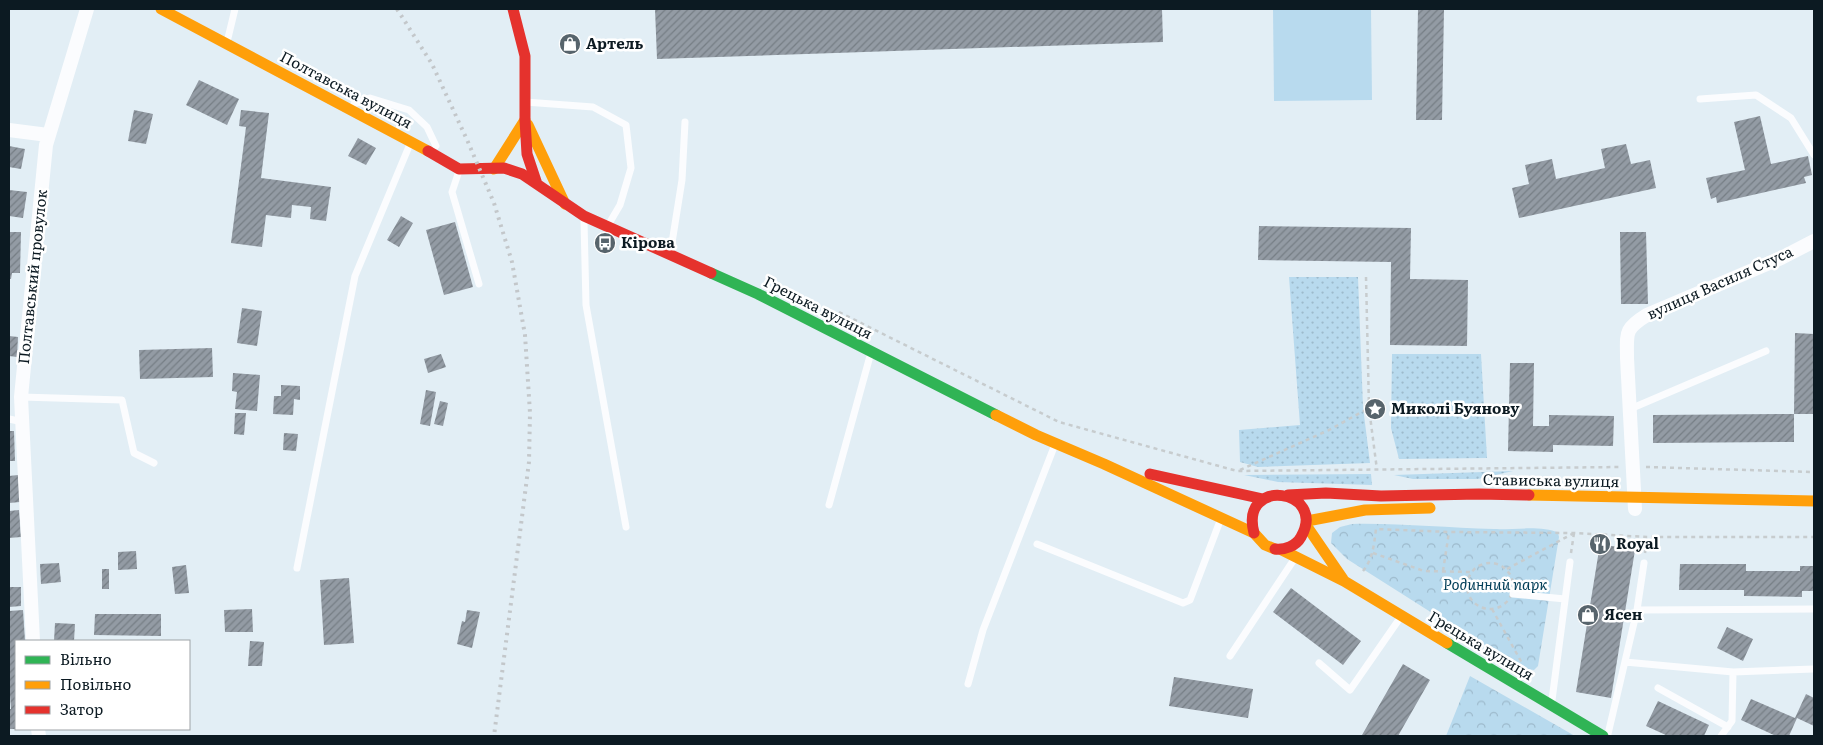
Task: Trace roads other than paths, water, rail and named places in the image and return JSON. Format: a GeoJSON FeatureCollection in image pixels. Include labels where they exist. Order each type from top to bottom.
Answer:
{"type":"FeatureCollection","features":[{"type":"Feature","properties":{"kind":"main road","name":"Полтавська вулиця"},"geometry":{"type":"LineString","coordinates":[[161,9],[347,107],[459,169],[494,170],[504,168],[522,174]]}},
{"type":"Feature","properties":{"kind":"main road"},"geometry":{"type":"LineString","coordinates":[[513,9],[525,56],[527,154],[537,184]]}},
{"type":"Feature","properties":{"kind":"main road"},"geometry":{"type":"LineString","coordinates":[[494,170],[525,120]]}},
{"type":"Feature","properties":{"kind":"main road"},"geometry":{"type":"LineString","coordinates":[[525,120],[540,147],[565,204]]}},
{"type":"Feature","properties":{"kind":"main road","name":"Грецька вулиця"},"geometry":{"type":"LineString","coordinates":[[522,174],[584,216],[758,294],[1036,435],[1104,464],[1254,534]]}},
{"type":"Feature","properties":{"kind":"main road","name":"Грецька вулиця"},"geometry":{"type":"LineString","coordinates":[[1104,464],[1263,499]]}},
{"type":"Feature","properties":{"kind":"main road","name":"Стависька вулиця"},"geometry":{"type":"LineString","coordinates":[[1288,495],[1326,492],[1381,496],[1479,494],[1632,505],[1814,511]]}},
{"type":"Feature","properties":{"kind":"main road"},"geometry":{"type":"LineString","coordinates":[[1274,494],[1288,495],[1298,501],[1304,510],[1307,523],[1297,543],[1282,550],[1271,548],[1260,543],[1254,534],[1251,521],[1253,510],[1263,499],[1274,494]]}},
{"type":"Feature","properties":{"kind":"main road","name":"Стависька вулиця"},"geometry":{"type":"LineString","coordinates":[[1632,505],[1814,501]]}},
{"type":"Feature","properties":{"kind":"main road"},"geometry":{"type":"LineString","coordinates":[[1307,523],[1365,510],[1444,508]]}},
{"type":"Feature","properties":{"kind":"main road","name":"Грецька вулиця"},"geometry":{"type":"LineString","coordinates":[[1307,523],[1348,583]]}},
{"type":"Feature","properties":{"kind":"main road","name":"Грецька вулиця"},"geometry":{"type":"LineString","coordinates":[[1282,550],[1348,583],[1603,736]]}},
{"type":"Feature","properties":{"kind":"street","name":"Полтавський провулок"},"geometry":{"type":"LineString","coordinates":[[33,640],[23,422],[20,397],[46,145],[87,9]]}},
{"type":"Feature","properties":{"kind":"street"},"geometry":{"type":"LineString","coordinates":[[9,130],[48,135]]}},
{"type":"Feature","properties":{"kind":"street","name":"вулиця Василя Стуса"},"geometry":{"type":"LineString","coordinates":[[1632,505],[1633,467],[1627,335],[1632,324],[1647,315],[1780,258],[1814,240]]}},
{"type":"Feature","properties":{"kind":"lane"},"geometry":{"type":"LineString","coordinates":[[227,44],[235,9]]}},
{"type":"Feature","properties":{"kind":"lane"},"geometry":{"type":"LineString","coordinates":[[1700,99],[1756,96],[1790,118],[1814,155]]}},
{"type":"Feature","properties":{"kind":"lane"},"geometry":{"type":"LineString","coordinates":[[347,107],[370,98],[409,110],[427,127],[442,160]]}},
{"type":"Feature","properties":{"kind":"lane"},"geometry":{"type":"LineString","coordinates":[[525,102],[593,107],[626,125],[631,168],[620,205],[608,227]]}},
{"type":"Feature","properties":{"kind":"lane"},"geometry":{"type":"LineString","coordinates":[[670,255],[682,180],[685,122]]}},
{"type":"Feature","properties":{"kind":"lane"},"geometry":{"type":"LineString","coordinates":[[297,568],[355,276],[411,142]]}},
{"type":"Feature","properties":{"kind":"lane"},"geometry":{"type":"LineString","coordinates":[[459,169],[452,192],[479,284]]}},
{"type":"Feature","properties":{"kind":"lane"},"geometry":{"type":"LineString","coordinates":[[584,216],[586,305],[626,527]]}},
{"type":"Feature","properties":{"kind":"lane"},"geometry":{"type":"LineString","coordinates":[[1630,409],[1766,351]]}},
{"type":"Feature","properties":{"kind":"lane"},"geometry":{"type":"LineString","coordinates":[[829,505],[871,352]]}},
{"type":"Feature","properties":{"kind":"lane"},"geometry":{"type":"LineString","coordinates":[[20,397],[122,400],[134,453],[154,464]]}},
{"type":"Feature","properties":{"kind":"lane"},"geometry":{"type":"LineString","coordinates":[[9,418],[23,422]]}},
{"type":"Feature","properties":{"kind":"lane"},"geometry":{"type":"LineString","coordinates":[[968,684],[983,630],[1055,443]]}},
{"type":"Feature","properties":{"kind":"lane"},"geometry":{"type":"LineString","coordinates":[[1037,544],[1183,603],[1190,600],[1195,589],[1221,518]]}},
{"type":"Feature","properties":{"kind":"lane"},"geometry":{"type":"LineString","coordinates":[[1230,656],[1296,557]]}},
{"type":"Feature","properties":{"kind":"lane"},"geometry":{"type":"LineString","coordinates":[[1551,705],[1570,562]]}},
{"type":"Feature","properties":{"kind":"lane"},"geometry":{"type":"LineString","coordinates":[[1607,736],[1637,610],[1644,563]]}},
{"type":"Feature","properties":{"kind":"lane"},"geometry":{"type":"LineString","coordinates":[[1512,594],[1565,599]]}},
{"type":"Feature","properties":{"kind":"lane"},"geometry":{"type":"LineString","coordinates":[[1637,610],[1814,609]]}},
{"type":"Feature","properties":{"kind":"lane"},"geometry":{"type":"LineString","coordinates":[[1319,662],[1350,690],[1401,615]]}},
{"type":"Feature","properties":{"kind":"lane"},"geometry":{"type":"LineString","coordinates":[[1625,662],[1732,672],[1814,669]]}},
{"type":"Feature","properties":{"kind":"lane"},"geometry":{"type":"LineString","coordinates":[[1721,736],[1732,721],[1732,672]]}},
{"type":"Feature","properties":{"kind":"lane"},"geometry":{"type":"LineString","coordinates":[[1658,688],[1728,727]]}},
{"type":"Feature","properties":{"kind":"railway"},"geometry":{"type":"LineString","coordinates":[[397,9],[432,64],[494,203],[512,262],[525,335],[530,413],[529,462],[494,736]]}},
{"type":"Feature","properties":{"kind":"place","name":"Артель"},"geometry":{"type":"Point","coordinates":[570,44]}},
{"type":"Feature","properties":{"kind":"place","name":"Кірова"},"geometry":{"type":"Point","coordinates":[605,243]}},
{"type":"Feature","properties":{"kind":"place","name":"Миколі Буянову"},"geometry":{"type":"Point","coordinates":[1375,409]}},
{"type":"Feature","properties":{"kind":"place","name":"Royal"},"geometry":{"type":"Point","coordinates":[1600,544]}},
{"type":"Feature","properties":{"kind":"place","name":"Ясен"},"geometry":{"type":"Point","coordinates":[1588,615]}},
{"type":"Feature","properties":{"kind":"park label","name":"Родинний парк"},"geometry":{"type":"Point","coordinates":[1495,585]}}]}
